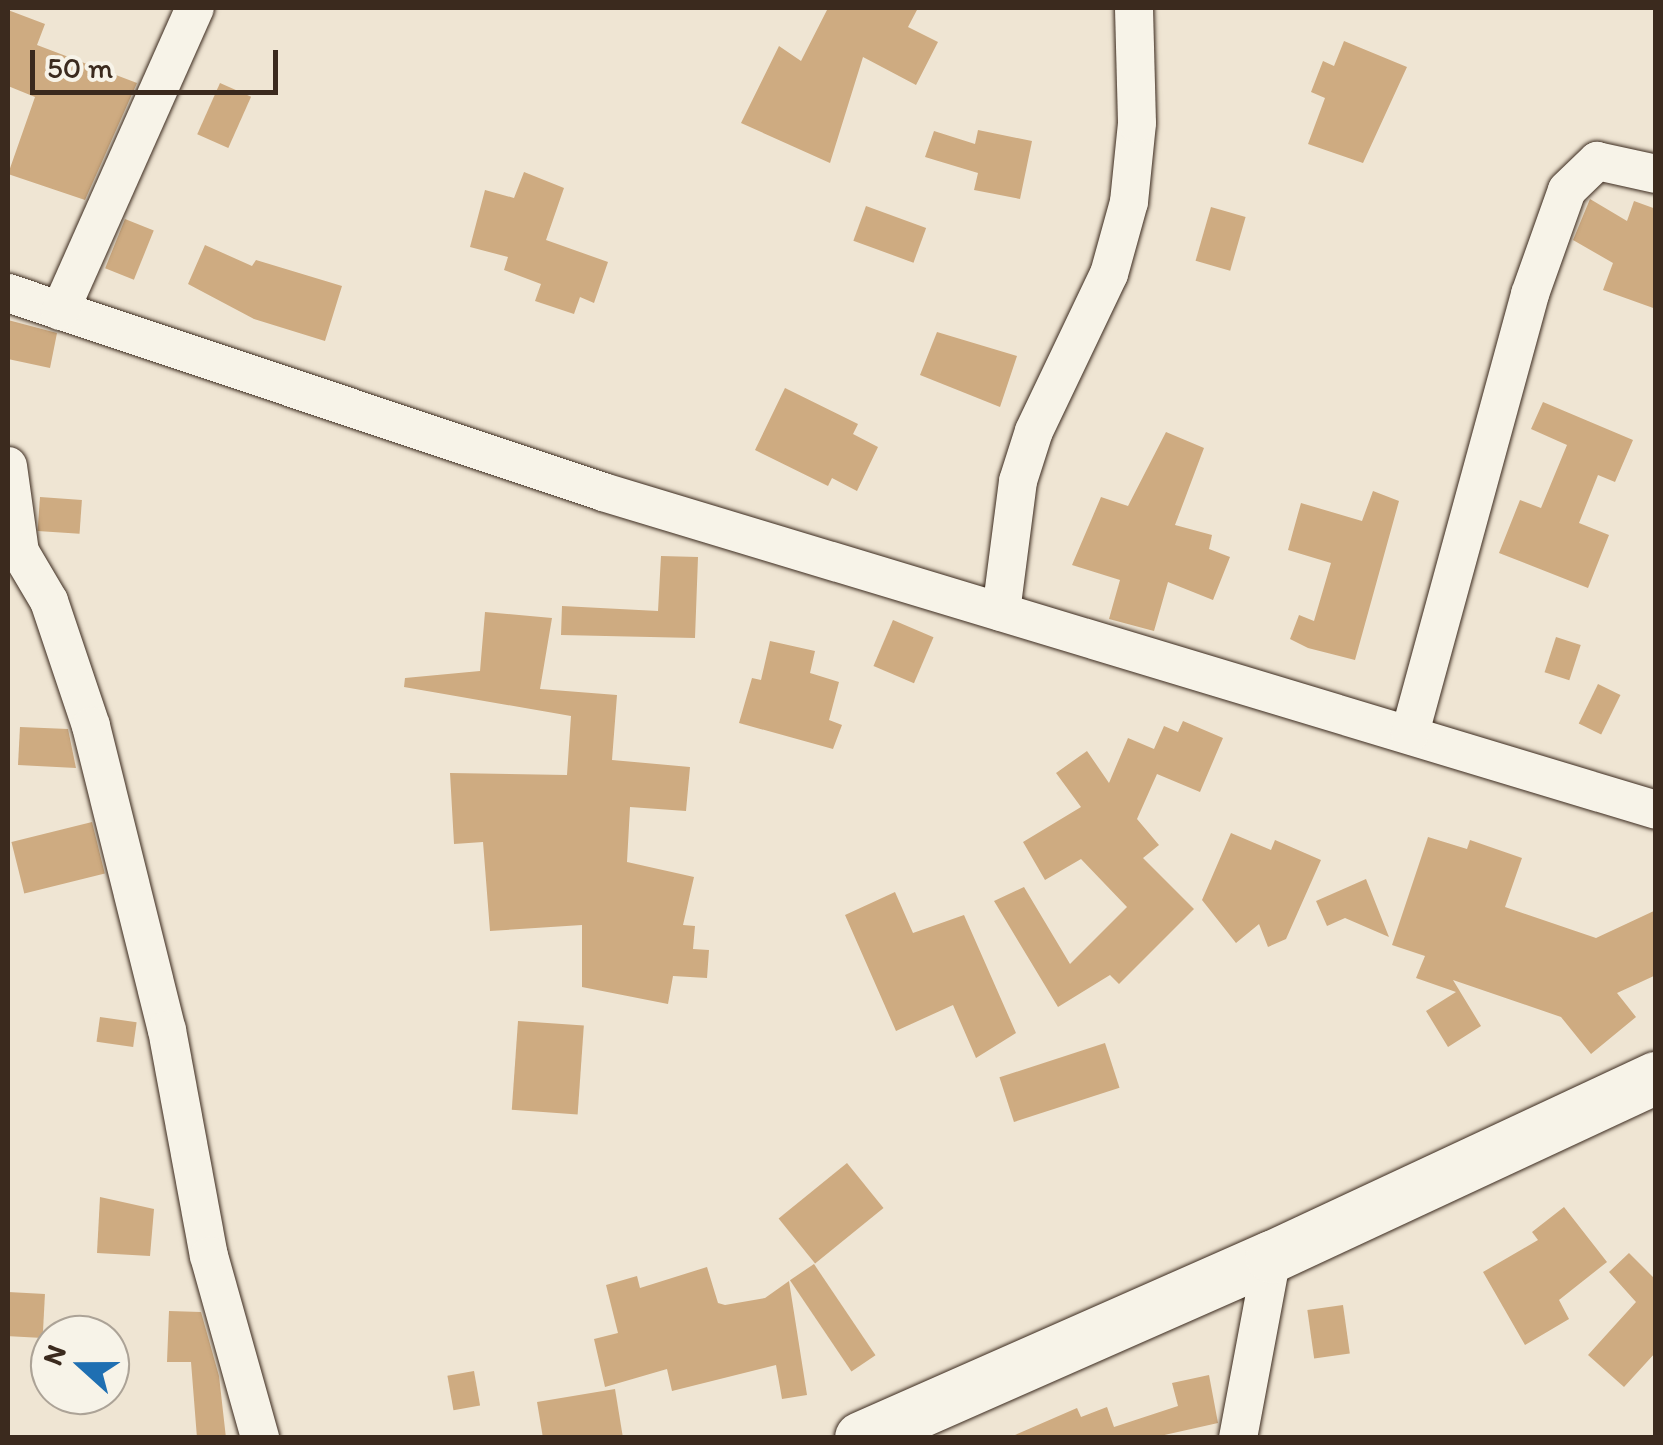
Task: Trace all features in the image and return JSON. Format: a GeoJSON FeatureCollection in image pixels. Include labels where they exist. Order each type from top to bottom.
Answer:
{"type":"FeatureCollection","features":[{"type":"Feature","properties":{"kind":"street"},"geometry":{"type":"LineString","coordinates":[[60,311],[195,8]]}},
{"type":"Feature","properties":{"kind":"street"},"geometry":{"type":"LineString","coordinates":[[1001,612],[1018,480],[1034,431],[1109,274],[1129,202],[1137,123],[1134,8]]}},
{"type":"Feature","properties":{"kind":"street"},"geometry":{"type":"LineString","coordinates":[[1410,733],[1530,294],[1567,190],[1597,161],[1656,174]]}},
{"type":"Feature","properties":{"kind":"street"},"geometry":{"type":"LineString","coordinates":[[8,293],[603,492],[1656,810]]}},
{"type":"Feature","properties":{"kind":"street"},"geometry":{"type":"LineString","coordinates":[[8,466],[20,552],[49,602],[91,726],[166,1030],[209,1256],[260,1438]]}},
{"type":"Feature","properties":{"kind":"street"},"geometry":{"type":"LineString","coordinates":[[861,1438],[1272,1257],[1656,1078]]}},
{"type":"Feature","properties":{"kind":"street"},"geometry":{"type":"LineString","coordinates":[[1238,1438],[1272,1257]]}},
{"type":"Feature","properties":{"kind":"building"},"geometry":{"type":"Polygon","coordinates":[[[828,8],[918,8],[908,27],[938,42],[916,85],[863,57],[830,163],[741,123],[779,46],[801,61],[828,8]]]}},
{"type":"Feature","properties":{"kind":"building"},"geometry":{"type":"Polygon","coordinates":[[[8,10],[45,24],[37,45],[137,83],[85,200],[8,174],[35,97],[8,86],[8,10]]]}},
{"type":"Feature","properties":{"kind":"building"},"geometry":{"type":"Polygon","coordinates":[[[1344,41],[1407,67],[1363,163],[1308,144],[1325,98],[1311,92],[1323,61],[1334,66],[1344,41]]]}},
{"type":"Feature","properties":{"kind":"building"},"geometry":{"type":"Polygon","coordinates":[[[220,83],[251,97],[228,148],[197,134],[220,83]]]}},
{"type":"Feature","properties":{"kind":"building"},"geometry":{"type":"Polygon","coordinates":[[[978,130],[1032,141],[1020,199],[974,190],[978,173],[925,157],[934,131],[975,144],[978,130]]]}},
{"type":"Feature","properties":{"kind":"building"},"geometry":{"type":"Polygon","coordinates":[[[524,172],[564,188],[546,240],[608,262],[594,303],[580,297],[574,314],[535,301],[541,284],[504,270],[508,257],[470,247],[485,190],[514,198],[524,172]]]}},
{"type":"Feature","properties":{"kind":"building"},"geometry":{"type":"Polygon","coordinates":[[[1590,199],[1627,221],[1634,201],[1656,209],[1656,309],[1603,290],[1613,263],[1573,240],[1590,199]]]}},
{"type":"Feature","properties":{"kind":"building"},"geometry":{"type":"Polygon","coordinates":[[[866,206],[926,228],[913,263],[853,241],[866,206]]]}},
{"type":"Feature","properties":{"kind":"building"},"geometry":{"type":"Polygon","coordinates":[[[1211,207],[1246,217],[1230,271],[1196,261],[1211,207]]]}},
{"type":"Feature","properties":{"kind":"building"},"geometry":{"type":"Polygon","coordinates":[[[125,219],[154,231],[134,280],[105,268],[125,219]]]}},
{"type":"Feature","properties":{"kind":"building"},"geometry":{"type":"Polygon","coordinates":[[[205,245],[252,266],[256,260],[342,286],[325,341],[254,319],[188,284],[205,245]]]}},
{"type":"Feature","properties":{"kind":"building"},"geometry":{"type":"Polygon","coordinates":[[[8,320],[57,333],[50,368],[8,359],[8,320]]]}},
{"type":"Feature","properties":{"kind":"building"},"geometry":{"type":"Polygon","coordinates":[[[937,332],[1017,356],[1000,407],[920,375],[937,332]]]}},
{"type":"Feature","properties":{"kind":"building"},"geometry":{"type":"Polygon","coordinates":[[[785,388],[858,424],[853,434],[878,447],[857,491],[832,478],[828,486],[755,450],[785,388]]]}},
{"type":"Feature","properties":{"kind":"building"},"geometry":{"type":"Polygon","coordinates":[[[1543,402],[1633,440],[1615,482],[1598,475],[1579,523],[1609,535],[1588,588],[1499,553],[1520,500],[1541,508],[1567,445],[1531,429],[1543,402]]]}},
{"type":"Feature","properties":{"kind":"building"},"geometry":{"type":"Polygon","coordinates":[[[1166,432],[1204,448],[1175,525],[1212,535],[1209,549],[1230,557],[1213,600],[1168,582],[1154,631],[1109,619],[1120,580],[1072,565],[1101,497],[1128,506],[1166,432]]]}},
{"type":"Feature","properties":{"kind":"building"},"geometry":{"type":"Polygon","coordinates":[[[1373,491],[1399,501],[1355,660],[1308,648],[1290,639],[1299,615],[1314,621],[1331,563],[1288,550],[1301,503],[1362,521],[1373,491]]]}},
{"type":"Feature","properties":{"kind":"building"},"geometry":{"type":"Polygon","coordinates":[[[40,497],[82,500],[80,534],[38,531],[40,497]]]}},
{"type":"Feature","properties":{"kind":"building"},"geometry":{"type":"Polygon","coordinates":[[[661,556],[698,557],[695,638],[561,635],[562,606],[658,611],[661,556]]]}},
{"type":"Feature","properties":{"kind":"building"},"geometry":{"type":"Polygon","coordinates":[[[485,612],[552,618],[540,689],[617,695],[612,760],[690,767],[686,811],[630,807],[627,862],[694,877],[683,925],[695,926],[693,949],[709,950],[707,978],[673,976],[668,1004],[582,987],[582,925],[490,931],[483,842],[454,844],[450,773],[567,775],[571,716],[404,687],[405,678],[480,671],[485,612]]]}},
{"type":"Feature","properties":{"kind":"building"},"geometry":{"type":"Polygon","coordinates":[[[893,620],[934,637],[914,683],[873,666],[893,620]]]}},
{"type":"Feature","properties":{"kind":"building"},"geometry":{"type":"Polygon","coordinates":[[[1556,637],[1581,645],[1569,680],[1545,672],[1556,637]]]}},
{"type":"Feature","properties":{"kind":"building"},"geometry":{"type":"Polygon","coordinates":[[[770,641],[815,651],[810,673],[839,682],[829,720],[842,725],[833,749],[739,723],[752,678],[761,680],[770,641]]]}},
{"type":"Feature","properties":{"kind":"building"},"geometry":{"type":"Polygon","coordinates":[[[1598,684],[1620,695],[1601,735],[1579,724],[1598,684]]]}},
{"type":"Feature","properties":{"kind":"building"},"geometry":{"type":"Polygon","coordinates":[[[1183,721],[1223,738],[1200,792],[1157,774],[1137,819],[1159,845],[1143,858],[1194,909],[1119,984],[1110,975],[1058,1007],[994,901],[1024,887],[1070,964],[1127,907],[1081,859],[1045,880],[1023,842],[1081,807],[1056,773],[1087,751],[1109,783],[1128,738],[1154,749],[1164,726],[1178,732],[1183,721]]]}},
{"type":"Feature","properties":{"kind":"building"},"geometry":{"type":"Polygon","coordinates":[[[20,727],[68,729],[76,768],[18,765],[20,727]]]}},
{"type":"Feature","properties":{"kind":"building"},"geometry":{"type":"Polygon","coordinates":[[[92,822],[105,873],[24,894],[11,842],[92,822]]]}},
{"type":"Feature","properties":{"kind":"building"},"geometry":{"type":"Polygon","coordinates":[[[1231,833],[1271,850],[1275,840],[1321,860],[1286,939],[1268,947],[1259,924],[1236,943],[1202,900],[1231,833]]]}},
{"type":"Feature","properties":{"kind":"building"},"geometry":{"type":"Polygon","coordinates":[[[1428,837],[1467,849],[1470,840],[1522,858],[1505,907],[1596,938],[1656,910],[1656,975],[1617,993],[1636,1017],[1591,1054],[1561,1017],[1453,980],[1481,1026],[1448,1047],[1426,1011],[1456,992],[1416,978],[1425,956],[1392,945],[1428,837]]]}},
{"type":"Feature","properties":{"kind":"building"},"geometry":{"type":"Polygon","coordinates":[[[1366,879],[1389,937],[1345,918],[1327,926],[1316,901],[1366,879]]]}},
{"type":"Feature","properties":{"kind":"building"},"geometry":{"type":"Polygon","coordinates":[[[895,892],[913,933],[964,915],[1016,1033],[976,1058],[953,1005],[896,1031],[845,915],[895,892]]]}},
{"type":"Feature","properties":{"kind":"building"},"geometry":{"type":"Polygon","coordinates":[[[100,1017],[137,1022],[133,1047],[97,1042],[100,1017]]]}},
{"type":"Feature","properties":{"kind":"building"},"geometry":{"type":"Polygon","coordinates":[[[518,1021],[584,1026],[578,1114],[512,1110],[518,1021]]]}},
{"type":"Feature","properties":{"kind":"building"},"geometry":{"type":"Polygon","coordinates":[[[1105,1043],[1120,1088],[1014,1122],[999,1077],[1105,1043]]]}},
{"type":"Feature","properties":{"kind":"building"},"geometry":{"type":"Polygon","coordinates":[[[847,1163],[884,1208],[815,1263],[779,1218],[847,1163]]]}},
{"type":"Feature","properties":{"kind":"building"},"geometry":{"type":"Polygon","coordinates":[[[100,1197],[154,1209],[150,1256],[97,1253],[100,1197]]]}},
{"type":"Feature","properties":{"kind":"building"},"geometry":{"type":"Polygon","coordinates":[[[1564,1207],[1607,1262],[1559,1300],[1569,1319],[1525,1345],[1483,1272],[1538,1240],[1532,1232],[1564,1207]]]}},
{"type":"Feature","properties":{"kind":"building"},"geometry":{"type":"Polygon","coordinates":[[[1629,1253],[1656,1280],[1656,1352],[1624,1387],[1588,1355],[1636,1302],[1609,1272],[1629,1253]]]}},
{"type":"Feature","properties":{"kind":"building"},"geometry":{"type":"Polygon","coordinates":[[[814,1264],[876,1355],[851,1371],[790,1280],[814,1264]]]}},
{"type":"Feature","properties":{"kind":"building"},"geometry":{"type":"Polygon","coordinates":[[[707,1267],[718,1303],[725,1305],[765,1298],[789,1281],[807,1395],[782,1399],[776,1365],[672,1391],[667,1369],[605,1387],[594,1339],[618,1333],[606,1285],[637,1276],[640,1288],[707,1267]]]}},
{"type":"Feature","properties":{"kind":"building"},"geometry":{"type":"Polygon","coordinates":[[[8,1292],[45,1294],[44,1315],[30,1315],[30,1337],[8,1336],[8,1292]]]}},
{"type":"Feature","properties":{"kind":"building"},"geometry":{"type":"Polygon","coordinates":[[[1343,1305],[1350,1354],[1314,1359],[1307,1310],[1343,1305]]]}},
{"type":"Feature","properties":{"kind":"building"},"geometry":{"type":"Polygon","coordinates":[[[169,1311],[201,1312],[219,1376],[226,1438],[197,1438],[191,1362],[167,1362],[169,1311]]]}},
{"type":"Feature","properties":{"kind":"building"},"geometry":{"type":"Polygon","coordinates":[[[474,1371],[480,1405],[453,1410],[447,1376],[474,1371]]]}},
{"type":"Feature","properties":{"kind":"building"},"geometry":{"type":"Polygon","coordinates":[[[1209,1375],[1218,1423],[1151,1438],[1008,1438],[1077,1408],[1081,1417],[1107,1407],[1114,1427],[1178,1406],[1172,1383],[1209,1375]]]}},
{"type":"Feature","properties":{"kind":"building"},"geometry":{"type":"Polygon","coordinates":[[[615,1389],[623,1438],[543,1438],[537,1402],[615,1389]]]}}]}
